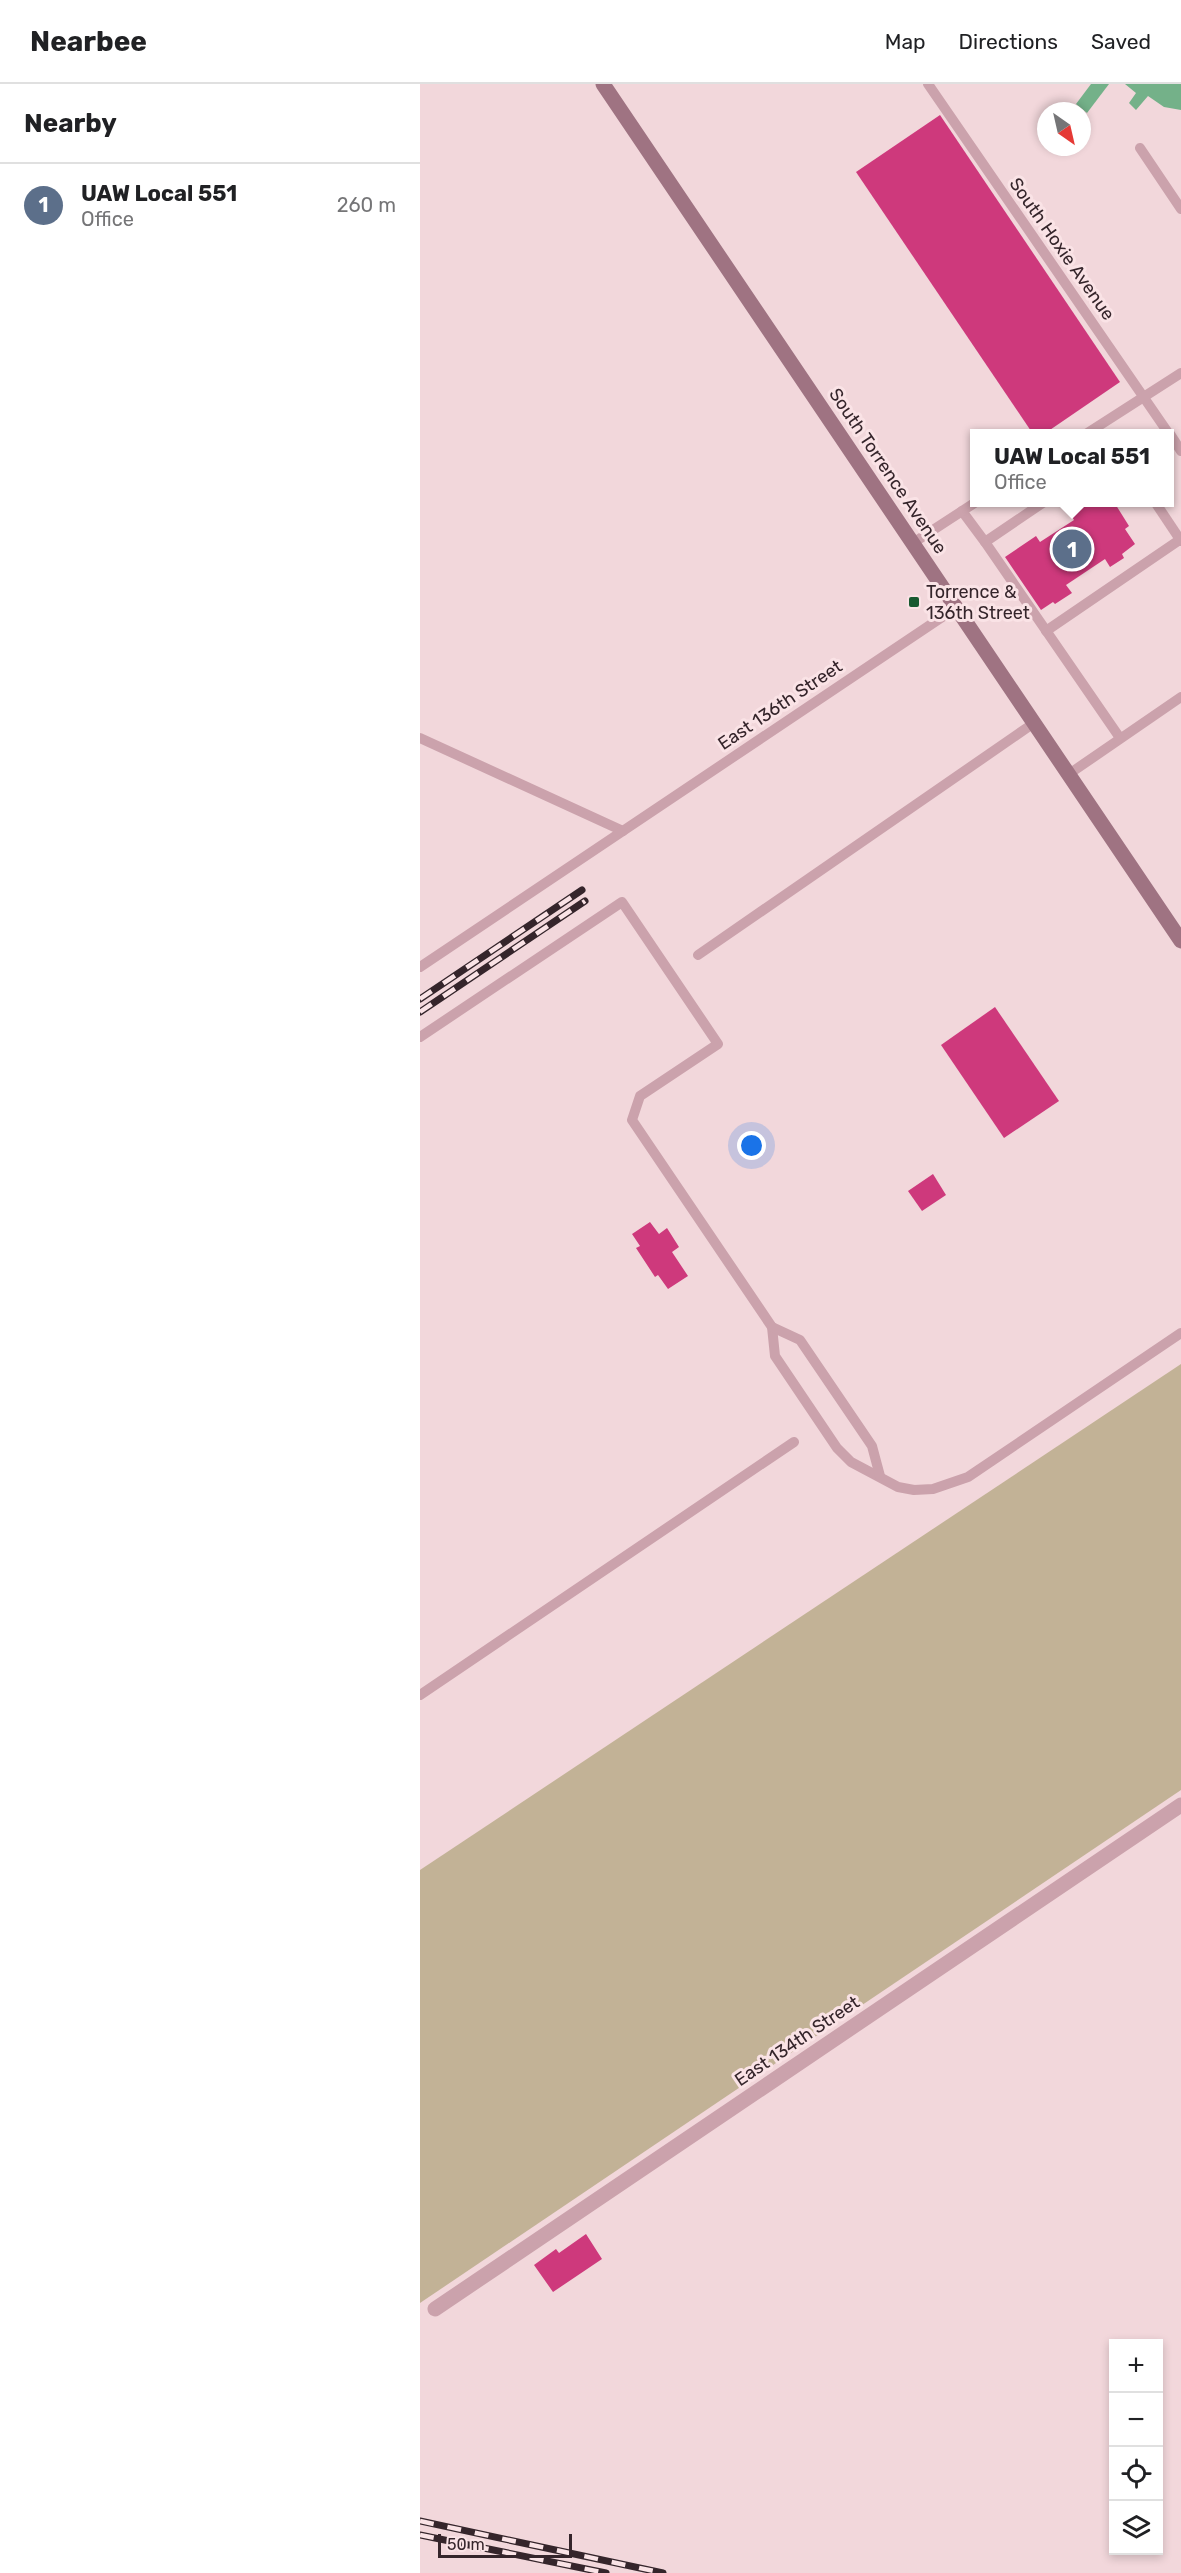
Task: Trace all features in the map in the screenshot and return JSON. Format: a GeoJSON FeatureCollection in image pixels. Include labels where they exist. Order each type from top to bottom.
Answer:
{"type":"FeatureCollection","features":[{"type":"Feature","properties":{"kind":"main road","name":"South Torrence Avenue"},"geometry":{"type":"LineString","coordinates":[[603,84],[1181,941]]}},
{"type":"Feature","properties":{"kind":"street","name":"East 134th Street"},"geometry":{"type":"LineString","coordinates":[[435,2309],[1181,1805]]}},
{"type":"Feature","properties":{"kind":"lane","name":"South Hoxie Avenue"},"geometry":{"type":"LineString","coordinates":[[928,84],[1166,429]]}},
{"type":"Feature","properties":{"kind":"lane"},"geometry":{"type":"LineString","coordinates":[[1140,148],[1181,209]]}},
{"type":"Feature","properties":{"kind":"lane"},"geometry":{"type":"LineString","coordinates":[[1094,429],[1181,373]]}},
{"type":"Feature","properties":{"kind":"lane"},"geometry":{"type":"LineString","coordinates":[[913,543],[970,506]]}},
{"type":"Feature","properties":{"kind":"lane"},"geometry":{"type":"LineString","coordinates":[[985,542],[1037,507]]}},
{"type":"Feature","properties":{"kind":"lane"},"geometry":{"type":"LineString","coordinates":[[1046,631],[1181,540],[1158,507]]}},
{"type":"Feature","properties":{"kind":"lane"},"geometry":{"type":"LineString","coordinates":[[962,511],[1120,738]]}},
{"type":"Feature","properties":{"kind":"lane","name":"East 136th Street"},"geometry":{"type":"LineString","coordinates":[[420,967],[957,607]]}},
{"type":"Feature","properties":{"kind":"lane"},"geometry":{"type":"LineString","coordinates":[[1069,774],[1181,697]]}},
{"type":"Feature","properties":{"kind":"lane"},"geometry":{"type":"LineString","coordinates":[[698,955],[1034,723]]}},
{"type":"Feature","properties":{"kind":"lane"},"geometry":{"type":"LineString","coordinates":[[420,738],[623,831]]}},
{"type":"Feature","properties":{"kind":"lane"},"geometry":{"type":"LineString","coordinates":[[420,1037],[622,902],[718,1044],[640,1096],[632,1120],[772,1327],[775,1356],[837,1448],[850,1462],[898,1487],[933,1490],[968,1477],[1181,1333]]}},
{"type":"Feature","properties":{"kind":"lane"},"geometry":{"type":"LineString","coordinates":[[772,1327],[800,1340],[872,1446],[880,1476]]}},
{"type":"Feature","properties":{"kind":"lane"},"geometry":{"type":"LineString","coordinates":[[420,1695],[794,1442]]}},
{"type":"Feature","properties":{"kind":"shaded area"},"geometry":{"type":"Polygon","coordinates":[[[1091,84],[1109,84],[1091,108],[1091,102],[1078,102],[1091,84]]]}},
{"type":"Feature","properties":{"kind":"shaded area"},"geometry":{"type":"Polygon","coordinates":[[[1125,84],[1181,84],[1181,110],[1164,107],[1148,96],[1136,110],[1129,103],[1136,93],[1125,84]]]}},
{"type":"Feature","properties":{"kind":"shaded area"},"geometry":{"type":"Polygon","coordinates":[[[1181,1364],[1181,1790],[420,2303],[420,1870],[1181,1364]]]}},
{"type":"Feature","properties":{"kind":"building"},"geometry":{"type":"Polygon","coordinates":[[[940,115],[1120,382],[1051,429],[1030,429],[856,172],[940,115]]]}},
{"type":"Feature","properties":{"kind":"building"},"geometry":{"type":"Polygon","coordinates":[[[1076,507],[1117,507],[1129,526],[1125,529],[1135,544],[1122,554],[1124,558],[1110,567],[1105,559],[1066,585],[1072,593],[1041,610],[1005,557],[1036,536],[1040,542],[1074,520],[1069,512],[1076,507]]]}},
{"type":"Feature","properties":{"kind":"building"},"geometry":{"type":"Polygon","coordinates":[[[995,1007],[1059,1101],[1004,1138],[941,1045],[995,1007]]]}},
{"type":"Feature","properties":{"kind":"building"},"geometry":{"type":"Polygon","coordinates":[[[933,1174],[946,1195],[922,1211],[908,1191],[933,1174]]]}},
{"type":"Feature","properties":{"kind":"building"},"geometry":{"type":"Polygon","coordinates":[[[650,1222],[659,1234],[667,1228],[679,1247],[672,1252],[688,1276],[668,1289],[658,1275],[655,1277],[636,1248],[640,1246],[632,1234],[650,1222]]]}},
{"type":"Feature","properties":{"kind":"building"},"geometry":{"type":"Polygon","coordinates":[[[586,2234],[602,2259],[553,2292],[534,2265],[556,2249],[559,2253],[586,2234]]]}},
{"type":"Feature","properties":{"kind":"railway"},"geometry":{"type":"LineString","coordinates":[[420,999],[582,890]]}},
{"type":"Feature","properties":{"kind":"railway"},"geometry":{"type":"LineString","coordinates":[[420,1012],[585,901]]}},
{"type":"Feature","properties":{"kind":"railway"},"geometry":{"type":"LineString","coordinates":[[420,2521],[663,2573]]}},
{"type":"Feature","properties":{"kind":"railway"},"geometry":{"type":"LineString","coordinates":[[420,2535],[606,2573]]}},
{"type":"Feature","properties":{"kind":"place","name":"UAW Local 551"},"geometry":{"type":"Point","coordinates":[1072,549]}},
{"type":"Feature","properties":{"kind":"place","name":"Torrence & 136th Street"},"geometry":{"type":"Point","coordinates":[914,602]}}]}
